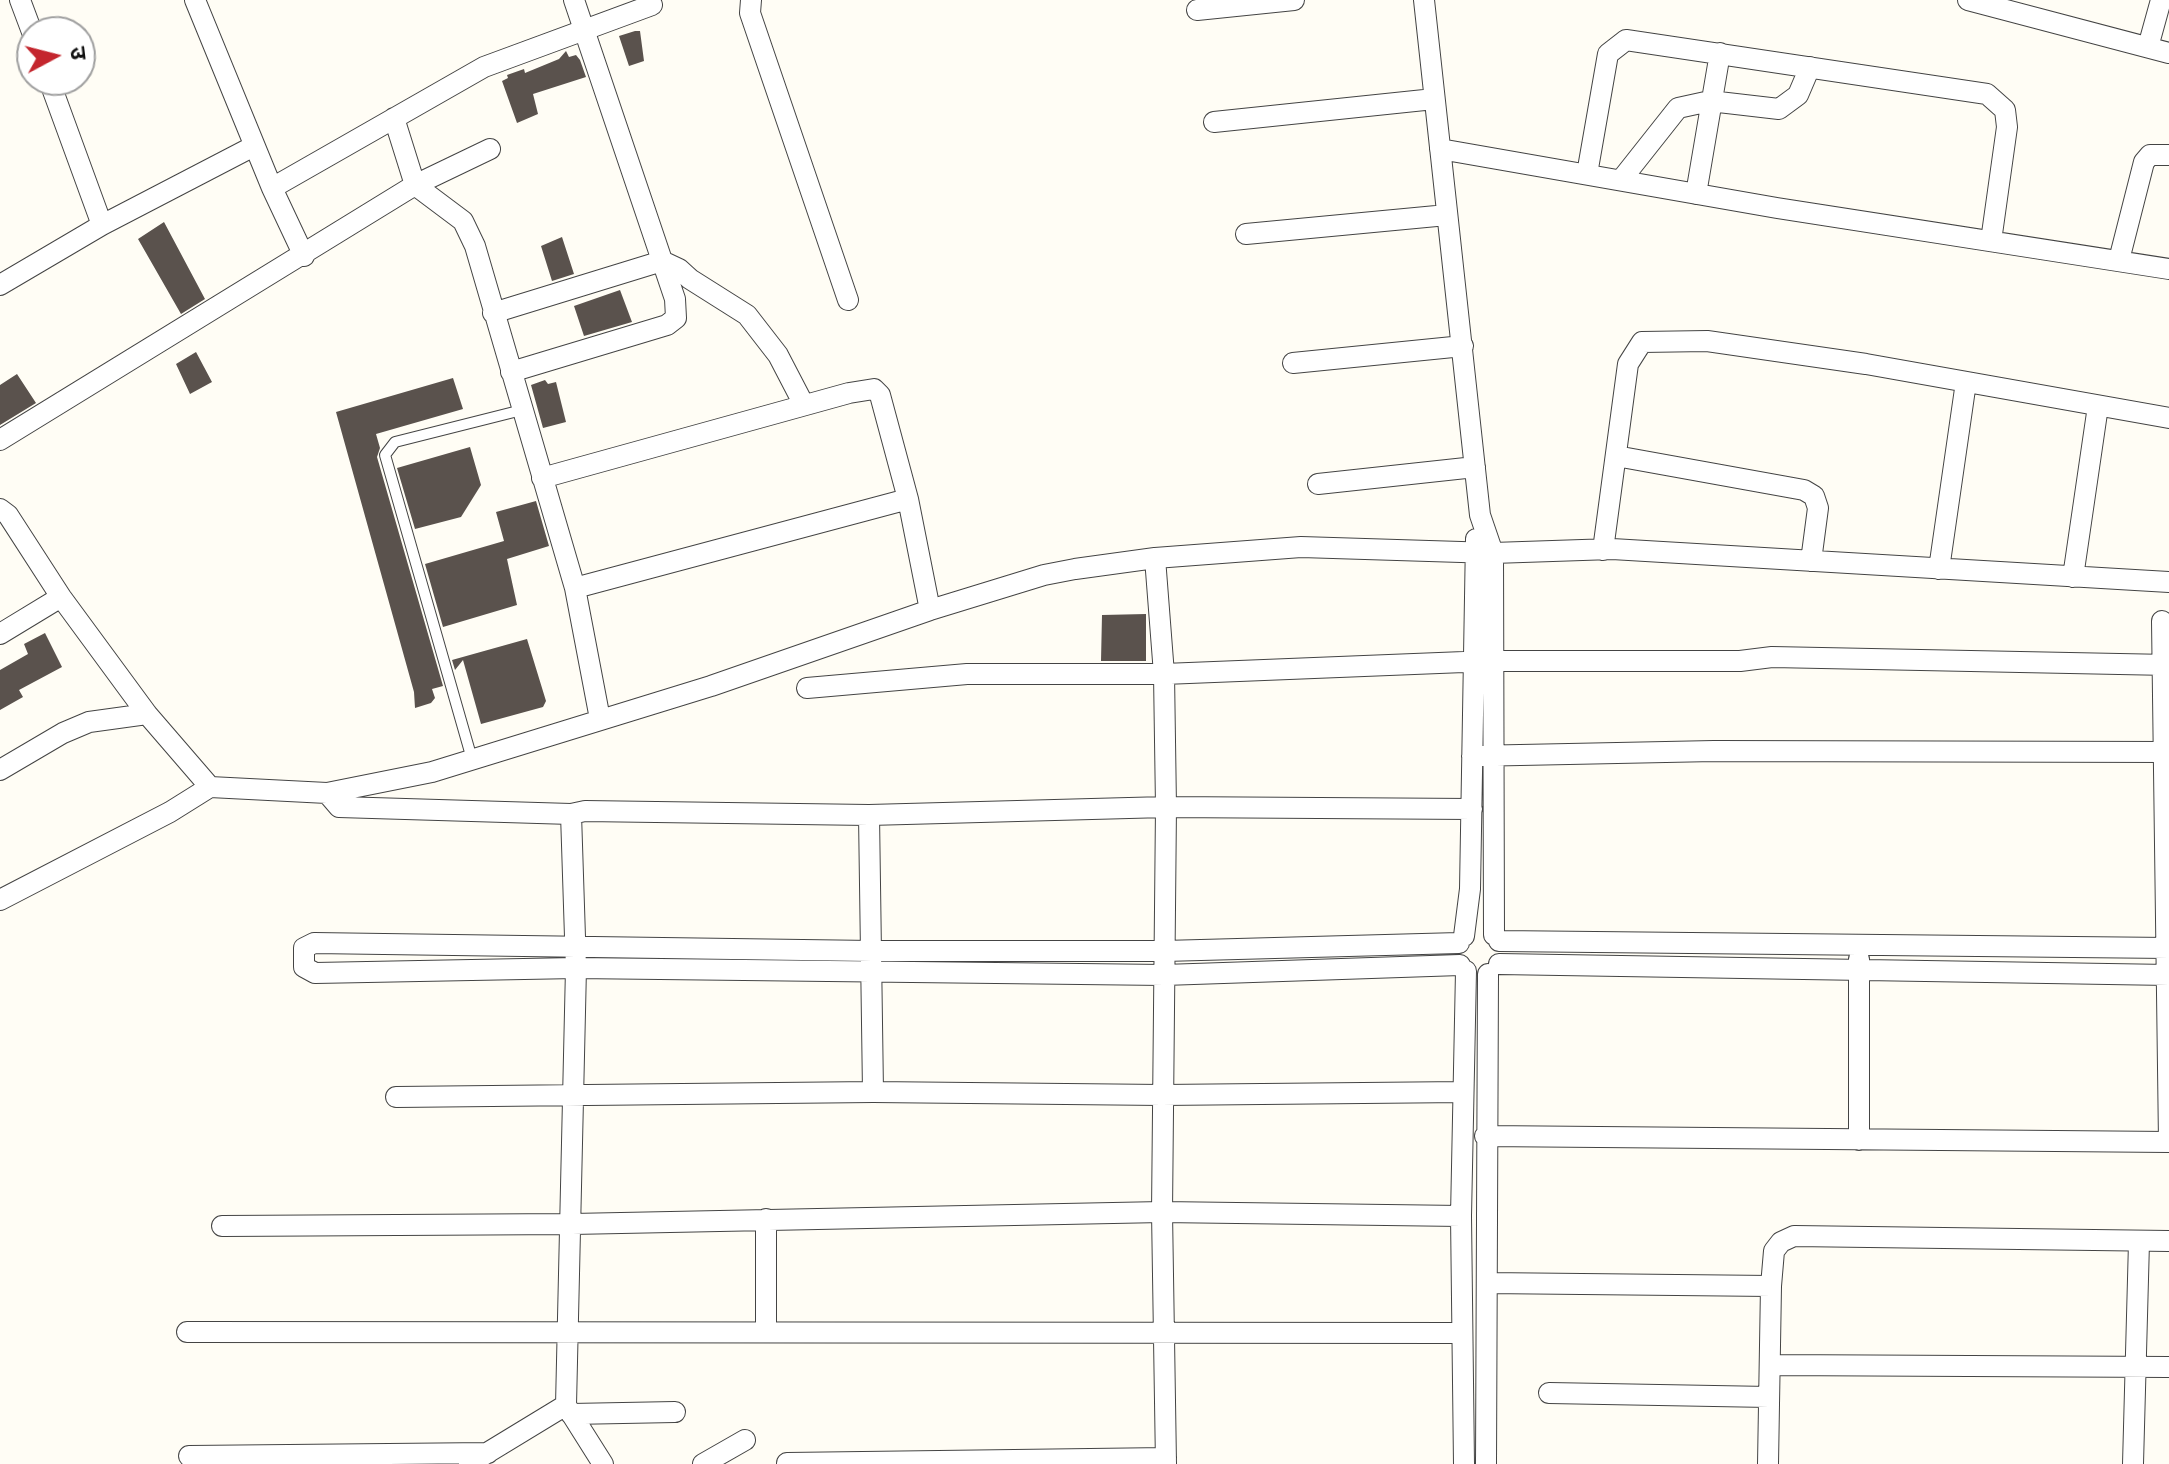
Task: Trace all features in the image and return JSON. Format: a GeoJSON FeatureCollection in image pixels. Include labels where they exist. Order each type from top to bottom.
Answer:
{"type":"FeatureCollection","features":[{"type":"Feature","properties":{"kind":"street"},"geometry":{"type":"LineString","coordinates":[[195,0],[254,146],[304,256]]}},
{"type":"Feature","properties":{"kind":"street"},"geometry":{"type":"LineString","coordinates":[[511,372],[667,325],[676,318],[677,309],[662,261],[574,0]]}},
{"type":"Feature","properties":{"kind":"street"},"geometry":{"type":"LineString","coordinates":[[751,0],[750,13],[848,300]]}},
{"type":"Feature","properties":{"kind":"street"},"geometry":{"type":"LineString","coordinates":[[1197,10],[1294,0]]}},
{"type":"Feature","properties":{"kind":"street"},"geometry":{"type":"LineString","coordinates":[[1424,0],[1484,553],[1482,756],[1496,938],[1485,1136],[1486,1464]]}},
{"type":"Feature","properties":{"kind":"street"},"geometry":{"type":"LineString","coordinates":[[1968,0],[2169,53]]}},
{"type":"Feature","properties":{"kind":"street"},"geometry":{"type":"LineString","coordinates":[[2148,47],[2161,0]]}},
{"type":"Feature","properties":{"kind":"street"},"geometry":{"type":"LineString","coordinates":[[272,188],[484,67],[652,5]]}},
{"type":"Feature","properties":{"kind":"street"},"geometry":{"type":"LineString","coordinates":[[1587,174],[1608,54],[1614,46],[1626,40],[1987,94],[2005,110],[2007,127],[1991,241]]}},
{"type":"Feature","properties":{"kind":"street"},"geometry":{"type":"LineString","coordinates":[[1696,194],[1720,53]]}},
{"type":"Feature","properties":{"kind":"street"},"geometry":{"type":"LineString","coordinates":[[1621,180],[1668,116],[1688,104],[1710,101],[1779,109],[1798,95],[1810,67]]}},
{"type":"Feature","properties":{"kind":"street"},"geometry":{"type":"LineString","coordinates":[[55,96],[102,225]]}},
{"type":"Feature","properties":{"kind":"street"},"geometry":{"type":"LineString","coordinates":[[1214,122],[1434,99]]}},
{"type":"Feature","properties":{"kind":"street"},"geometry":{"type":"LineString","coordinates":[[394,118],[415,185],[463,221],[470,233],[575,588],[600,719]]}},
{"type":"Feature","properties":{"kind":"street"},"geometry":{"type":"LineString","coordinates":[[0,285],[102,225],[254,146]]}},
{"type":"Feature","properties":{"kind":"street"},"geometry":{"type":"LineString","coordinates":[[0,440],[415,185],[490,149]]}},
{"type":"Feature","properties":{"kind":"street"},"geometry":{"type":"LineString","coordinates":[[1440,149],[1696,194],[2169,269]]}},
{"type":"Feature","properties":{"kind":"street"},"geometry":{"type":"LineString","coordinates":[[2119,260],[2144,162],[2150,155],[2169,155]]}},
{"type":"Feature","properties":{"kind":"street"},"geometry":{"type":"LineString","coordinates":[[1246,234],[1447,215]]}},
{"type":"Feature","properties":{"kind":"street"},"geometry":{"type":"LineString","coordinates":[[493,313],[662,261],[747,315],[778,355],[804,405]]}},
{"type":"Feature","properties":{"kind":"street"},"geometry":{"type":"LineString","coordinates":[[1603,550],[1628,364],[1642,342],[1655,339],[1707,341],[2169,418]]}},
{"type":"Feature","properties":{"kind":"street"},"geometry":{"type":"LineString","coordinates":[[1293,363],[1463,346]]}},
{"type":"Feature","properties":{"kind":"street"},"geometry":{"type":"LineString","coordinates":[[1939,569],[1966,382]]}},
{"type":"Feature","properties":{"kind":"street"},"geometry":{"type":"LineString","coordinates":[[542,478],[804,405],[874,389],[880,395],[908,499],[930,610]]}},
{"type":"Feature","properties":{"kind":"street"},"geometry":{"type":"LineString","coordinates":[[2073,577],[2098,406]]}},
{"type":"Feature","properties":{"kind":"street"},"geometry":{"type":"LineString","coordinates":[[1616,456],[1804,490],[1814,496],[1818,508],[1811,561]]}},
{"type":"Feature","properties":{"kind":"street"},"geometry":{"type":"LineString","coordinates":[[1318,484],[1475,467]]}},
{"type":"Feature","properties":{"kind":"street"},"geometry":{"type":"LineString","coordinates":[[575,588],[908,499]]}},
{"type":"Feature","properties":{"kind":"street"},"geometry":{"type":"LineString","coordinates":[[0,509],[8,515],[61,597],[147,714],[210,787]]}},
{"type":"Feature","properties":{"kind":"street"},"geometry":{"type":"LineString","coordinates":[[0,900],[170,812],[210,787],[327,793],[432,772],[711,686],[930,610],[1044,575],[1155,558],[1301,547],[1484,553],[1603,550],[2169,582]]}},
{"type":"Feature","properties":{"kind":"street"},"geometry":{"type":"LineString","coordinates":[[787,1463],[1166,1461],[1162,1095],[1166,807],[1164,674],[1155,558]]}},
{"type":"Feature","properties":{"kind":"street"},"geometry":{"type":"LineString","coordinates":[[0,634],[61,597]]}},
{"type":"Feature","properties":{"kind":"street"},"geometry":{"type":"LineString","coordinates":[[1485,1136],[2169,1142],[2166,665],[2162,621]]}},
{"type":"Feature","properties":{"kind":"street"},"geometry":{"type":"LineString","coordinates":[[807,688],[967,674],[1164,674],[1482,663],[1740,661],[1772,657],[2166,665]]}},
{"type":"Feature","properties":{"kind":"street"},"geometry":{"type":"LineString","coordinates":[[0,770],[63,733],[89,722],[147,714]]}},
{"type":"Feature","properties":{"kind":"street"},"geometry":{"type":"LineString","coordinates":[[1482,756],[1714,751],[2167,752]]}},
{"type":"Feature","properties":{"kind":"street"},"geometry":{"type":"LineString","coordinates":[[1464,1464],[1462,940],[1470,889],[1472,809],[1482,756]]}},
{"type":"Feature","properties":{"kind":"street"},"geometry":{"type":"LineString","coordinates":[[327,793],[339,807],[571,814],[585,811],[869,815],[1166,807],[1472,809]]}},
{"type":"Feature","properties":{"kind":"street"},"geometry":{"type":"LineString","coordinates":[[571,814],[576,968],[568,1409],[603,1464]]}},
{"type":"Feature","properties":{"kind":"street"},"geometry":{"type":"LineString","coordinates":[[869,815],[873,1092]]}},
{"type":"Feature","properties":{"kind":"street"},"geometry":{"type":"LineString","coordinates":[[2167,948],[1858,947],[1496,938],[1478,930],[1462,940],[872,961],[315,973],[304,967],[307,945],[314,943],[576,945],[872,961],[1164,975],[1463,968],[2167,975]]}},
{"type":"Feature","properties":{"kind":"street"},"geometry":{"type":"LineString","coordinates":[[1858,947],[1859,1140]]}},
{"type":"Feature","properties":{"kind":"street"},"geometry":{"type":"LineString","coordinates":[[396,1097],[873,1092],[1162,1095],[1463,1092]]}},
{"type":"Feature","properties":{"kind":"street"},"geometry":{"type":"LineString","coordinates":[[222,1226],[572,1224],[1162,1212],[1461,1216]]}},
{"type":"Feature","properties":{"kind":"street"},"geometry":{"type":"LineString","coordinates":[[766,1219],[766,1331]]}},
{"type":"Feature","properties":{"kind":"street"},"geometry":{"type":"LineString","coordinates":[[1768,1464],[1771,1286],[1774,1251],[1781,1242],[1794,1236],[2169,1241]]}},
{"type":"Feature","properties":{"kind":"street"},"geometry":{"type":"LineString","coordinates":[[2133,1464],[2139,1242]]}},
{"type":"Feature","properties":{"kind":"street"},"geometry":{"type":"LineString","coordinates":[[1487,1283],[1771,1286]]}},
{"type":"Feature","properties":{"kind":"street"},"geometry":{"type":"LineString","coordinates":[[187,1332],[1462,1333]]}},
{"type":"Feature","properties":{"kind":"street"},"geometry":{"type":"LineString","coordinates":[[1770,1365],[2169,1367]]}},
{"type":"Feature","properties":{"kind":"street"},"geometry":{"type":"LineString","coordinates":[[1549,1393],[1769,1397]]}},
{"type":"Feature","properties":{"kind":"street"},"geometry":{"type":"LineString","coordinates":[[469,1464],[568,1409],[675,1412]]}},
{"type":"Feature","properties":{"kind":"street"},"geometry":{"type":"LineString","coordinates":[[703,1464],[745,1440]]}},
{"type":"Feature","properties":{"kind":"street"},"geometry":{"type":"LineString","coordinates":[[189,1456],[488,1453]]}},
{"type":"Feature","properties":{"kind":"lane"},"geometry":{"type":"LineString","coordinates":[[472,759],[385,455],[395,442],[522,410]]}},
{"type":"Feature","properties":{"kind":"building"},"geometry":{"type":"Polygon","coordinates":[[[640,31],[644,61],[629,66],[619,36],[640,31]]]}},
{"type":"Feature","properties":{"kind":"building"},"geometry":{"type":"Polygon","coordinates":[[[566,51],[569,57],[576,55],[580,60],[586,77],[533,94],[538,114],[517,123],[502,81],[508,78],[507,75],[524,69],[525,73],[559,59],[566,51]]]}},
{"type":"Feature","properties":{"kind":"building"},"geometry":{"type":"Polygon","coordinates":[[[164,222],[205,299],[181,314],[138,239],[164,222]]]}},
{"type":"Feature","properties":{"kind":"building"},"geometry":{"type":"Polygon","coordinates":[[[562,237],[574,274],[552,281],[541,246],[562,237]]]}},
{"type":"Feature","properties":{"kind":"building"},"geometry":{"type":"Polygon","coordinates":[[[620,290],[632,322],[584,336],[574,306],[620,290]]]}},
{"type":"Feature","properties":{"kind":"building"},"geometry":{"type":"Polygon","coordinates":[[[196,352],[212,382],[190,394],[176,364],[196,352]]]}},
{"type":"Feature","properties":{"kind":"building"},"geometry":{"type":"Polygon","coordinates":[[[17,374],[36,403],[0,425],[0,385],[17,374]]]}},
{"type":"Feature","properties":{"kind":"building"},"geometry":{"type":"Polygon","coordinates":[[[453,378],[463,409],[376,434],[380,448],[377,457],[443,686],[432,689],[435,698],[431,703],[415,708],[414,692],[336,412],[453,378]]]}},
{"type":"Feature","properties":{"kind":"building"},"geometry":{"type":"Polygon","coordinates":[[[545,380],[548,384],[556,382],[566,422],[543,428],[531,385],[545,380]]]}},
{"type":"Feature","properties":{"kind":"building"},"geometry":{"type":"Polygon","coordinates":[[[470,447],[481,485],[461,517],[415,529],[397,468],[470,447]]]}},
{"type":"Feature","properties":{"kind":"building"},"geometry":{"type":"Polygon","coordinates":[[[536,501],[549,546],[507,559],[517,605],[443,627],[425,564],[504,541],[496,512],[536,501]]]}},
{"type":"Feature","properties":{"kind":"building"},"geometry":{"type":"Polygon","coordinates":[[[1146,614],[1146,661],[1101,661],[1102,615],[1146,614]]]}},
{"type":"Feature","properties":{"kind":"building"},"geometry":{"type":"Polygon","coordinates":[[[45,633],[62,667],[19,690],[23,697],[0,710],[0,670],[28,654],[24,644],[45,633]]]}},
{"type":"Feature","properties":{"kind":"building"},"geometry":{"type":"Polygon","coordinates":[[[527,639],[546,701],[543,707],[481,724],[463,660],[455,670],[452,660],[527,639]]]}}]}
